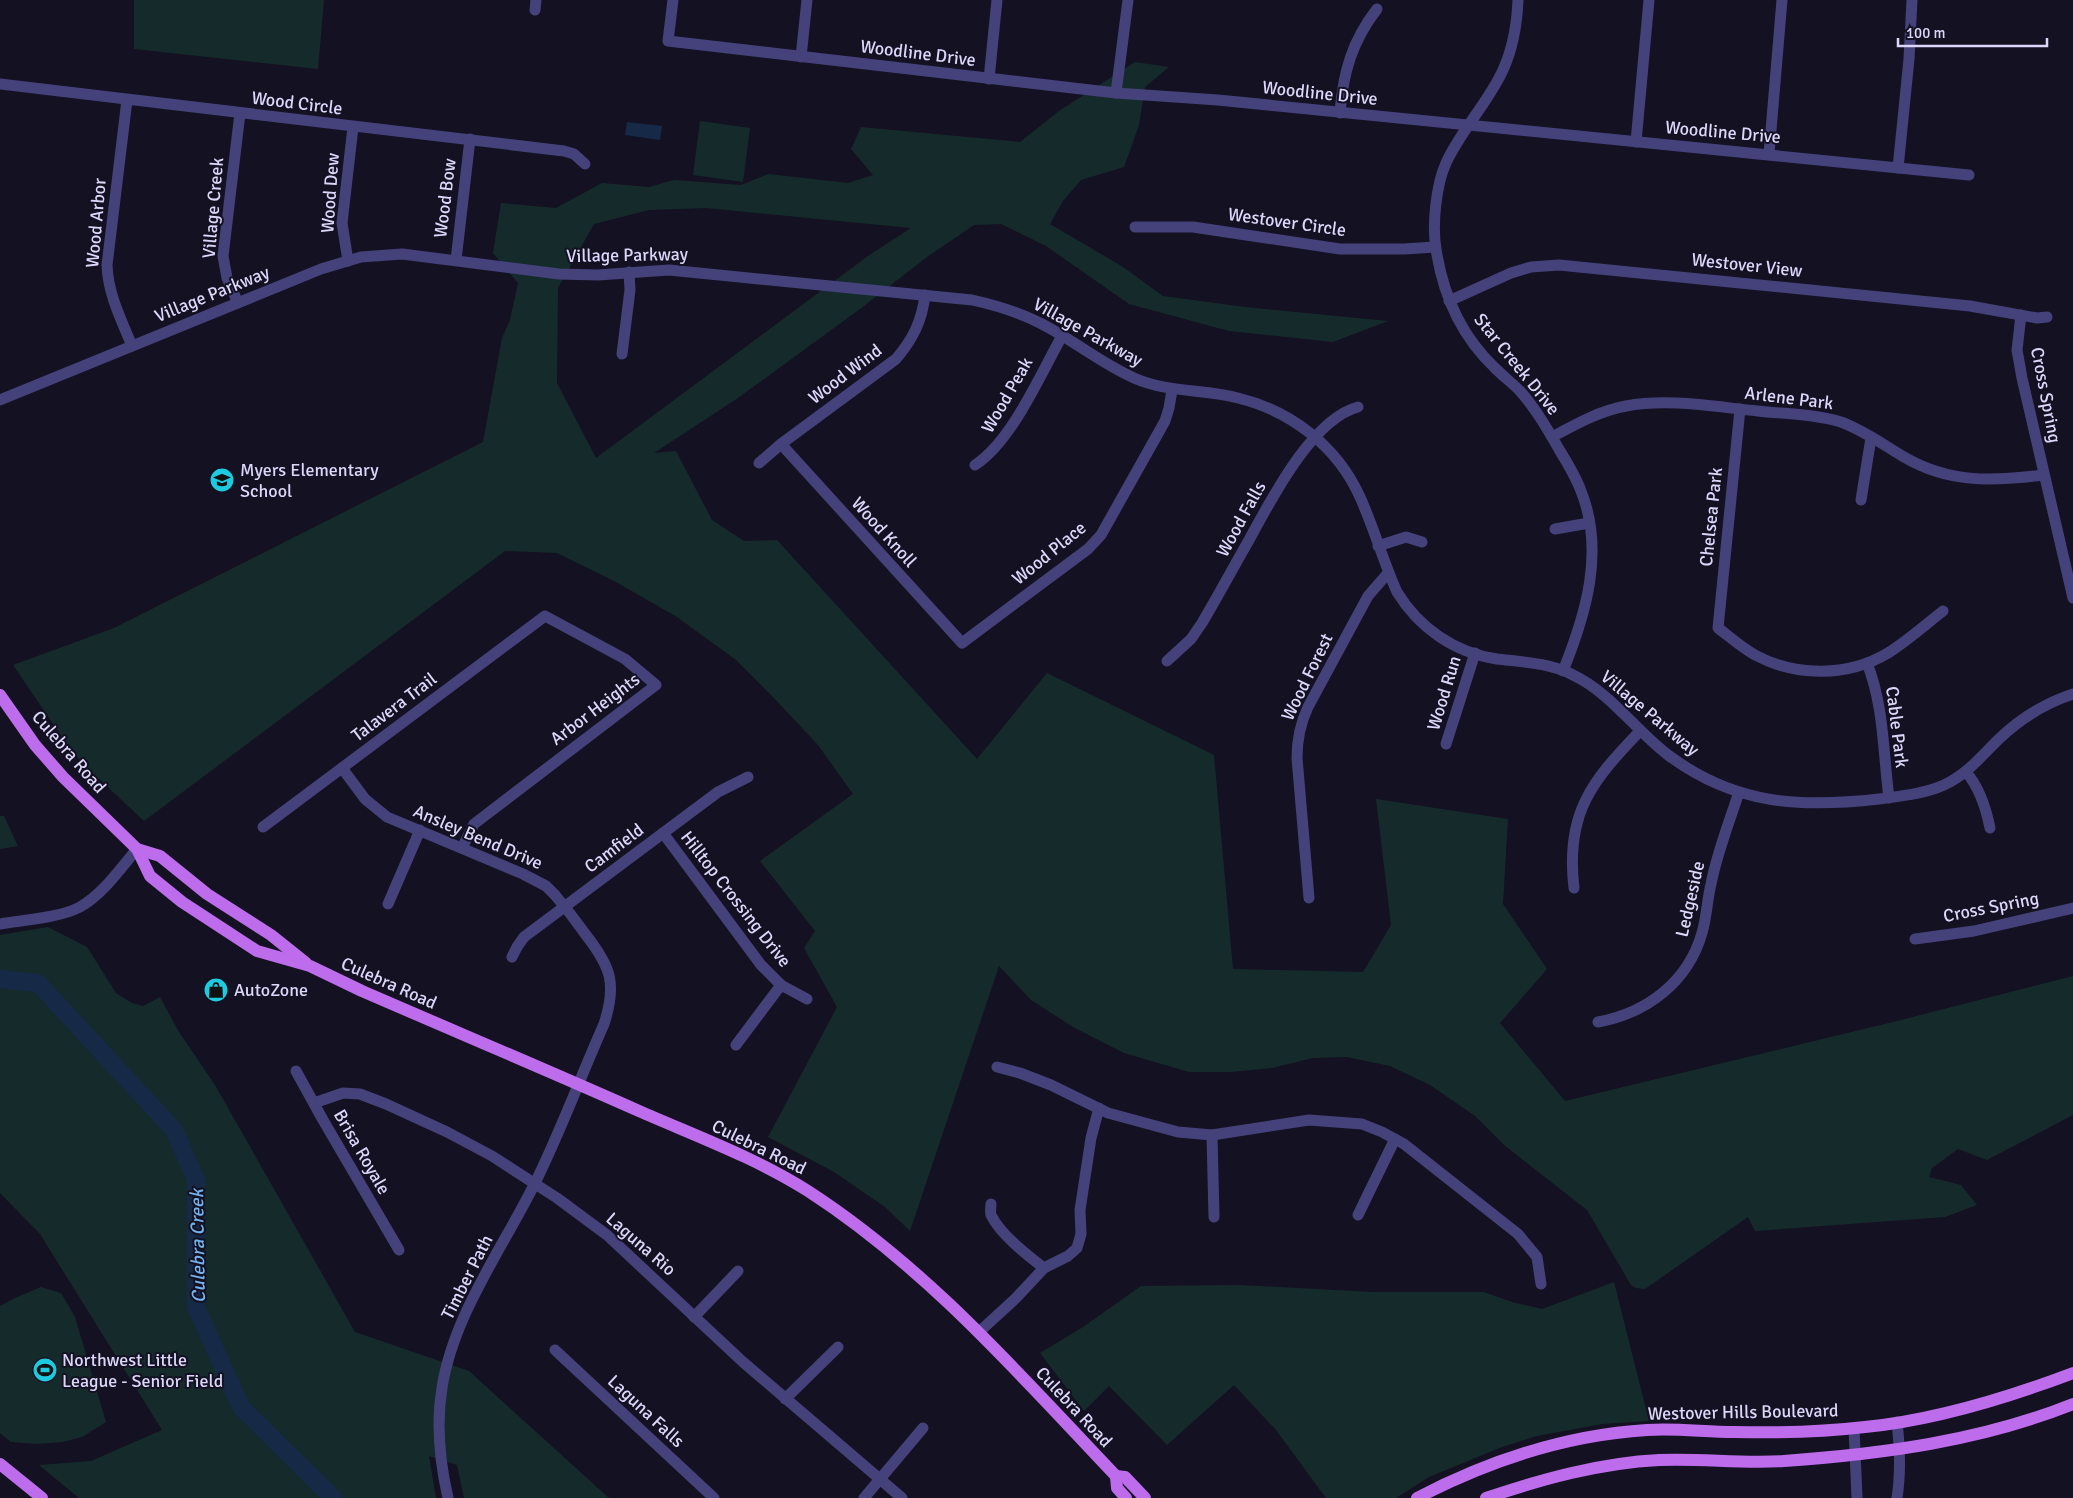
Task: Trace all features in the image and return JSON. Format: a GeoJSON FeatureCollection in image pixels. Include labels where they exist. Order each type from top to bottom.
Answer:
{"type":"FeatureCollection","features":[{"type":"Feature","properties":{"kind":"main road","name":"Culebra Road"},"geometry":{"type":"LineString","coordinates":[[0,696],[35,745],[63,777],[137,849],[150,876],[182,902],[232,936],[257,951],[310,966],[362,991],[729,1150],[806,1190],[880,1243],[929,1284],[979,1332],[1116,1476],[1117,1488],[1126,1498]]}},
{"type":"Feature","properties":{"kind":"main road","name":"Culebra Road"},"geometry":{"type":"LineString","coordinates":[[137,849],[160,856],[207,894],[271,934],[310,966]]}},
{"type":"Feature","properties":{"kind":"main road","name":"Westover Hills Boulevard"},"geometry":{"type":"LineString","coordinates":[[1417,1498],[1482,1467],[1554,1445],[1594,1437],[1647,1430],[1769,1432],[1854,1428],[1897,1422],[1983,1404],[2073,1373]]}},
{"type":"Feature","properties":{"kind":"main road"},"geometry":{"type":"LineString","coordinates":[[1486,1498],[1532,1483],[1613,1465],[1659,1460],[1782,1461],[1900,1450],[1974,1435],[2020,1423],[2073,1404]]}},
{"type":"Feature","properties":{"kind":"main road"},"geometry":{"type":"LineString","coordinates":[[0,1464],[42,1498]]}},
{"type":"Feature","properties":{"kind":"main road","name":"Culebra Road"},"geometry":{"type":"LineString","coordinates":[[1116,1476],[1125,1477],[1145,1498]]}},
{"type":"Feature","properties":{"kind":"street","name":"Woodline Drive"},"geometry":{"type":"LineString","coordinates":[[673,0],[668,41],[1116,93],[1218,100],[1769,154],[1969,176]]}},
{"type":"Feature","properties":{"kind":"street"},"geometry":{"type":"LineString","coordinates":[[801,56],[806,0]]}},
{"type":"Feature","properties":{"kind":"street"},"geometry":{"type":"LineString","coordinates":[[989,79],[997,0]]}},
{"type":"Feature","properties":{"kind":"street"},"geometry":{"type":"LineString","coordinates":[[1116,93],[1128,0]]}},
{"type":"Feature","properties":{"kind":"street","name":"Star Creek Drive"},"geometry":{"type":"LineString","coordinates":[[1518,0],[1514,34],[1504,68],[1445,165],[1436,209],[1436,247],[1444,287],[1458,320],[1495,368],[1521,392],[1537,412],[1581,491],[1590,523],[1592,547],[1588,594],[1583,617],[1563,671]]}},
{"type":"Feature","properties":{"kind":"street"},"geometry":{"type":"LineString","coordinates":[[1636,142],[1649,0]]}},
{"type":"Feature","properties":{"kind":"street"},"geometry":{"type":"LineString","coordinates":[[1769,154],[1782,0]]}},
{"type":"Feature","properties":{"kind":"street"},"geometry":{"type":"LineString","coordinates":[[1898,168],[1909,59],[1912,0]]}},
{"type":"Feature","properties":{"kind":"street"},"geometry":{"type":"LineString","coordinates":[[1340,112],[1342,86],[1349,58],[1360,32],[1377,9]]}},
{"type":"Feature","properties":{"kind":"street","name":"Wood Circle"},"geometry":{"type":"LineString","coordinates":[[0,84],[564,151],[574,154],[585,164]]}},
{"type":"Feature","properties":{"kind":"street","name":"Wood Arbor"},"geometry":{"type":"LineString","coordinates":[[127,100],[107,265],[109,284],[132,346]]}},
{"type":"Feature","properties":{"kind":"street","name":"Village Creek"},"geometry":{"type":"LineString","coordinates":[[238,303],[227,278],[223,256],[240,113]]}},
{"type":"Feature","properties":{"kind":"street","name":"Wood Dew"},"geometry":{"type":"LineString","coordinates":[[348,261],[342,223],[353,127]]}},
{"type":"Feature","properties":{"kind":"street","name":"Wood Bow"},"geometry":{"type":"LineString","coordinates":[[456,260],[470,140]]}},
{"type":"Feature","properties":{"kind":"street","name":"Westover Circle"},"geometry":{"type":"LineString","coordinates":[[1135,227],[1194,227],[1340,249],[1436,247]]}},
{"type":"Feature","properties":{"kind":"street","name":"Village Parkway"},"geometry":{"type":"LineString","coordinates":[[0,399],[321,269],[348,261],[384,254],[402,254],[578,275],[669,270],[697,272],[972,300],[996,305],[1026,316],[1062,336],[1115,370],[1136,379],[1172,390],[1231,396],[1249,401],[1284,416],[1316,438],[1328,449],[1350,479],[1360,496],[1388,573],[1404,604],[1424,625],[1447,642],[1475,653],[1563,671],[1596,690],[1667,754],[1711,782],[1739,792],[1776,801],[1813,804],[1839,804],[1889,798],[1935,789],[1966,772],[2014,726],[2046,705],[2073,694]]}},
{"type":"Feature","properties":{"kind":"street","name":"Westover View"},"geometry":{"type":"LineString","coordinates":[[1449,301],[1511,273],[1531,267],[1558,265],[1960,305],[2037,318],[2048,317]]}},
{"type":"Feature","properties":{"kind":"street"},"geometry":{"type":"LineString","coordinates":[[622,354],[630,290],[629,272]]}},
{"type":"Feature","properties":{"kind":"street","name":"Wood Wind"},"geometry":{"type":"LineString","coordinates":[[759,463],[780,444],[896,359],[908,345],[918,328],[925,295]]}},
{"type":"Feature","properties":{"kind":"street","name":"Cross Spring"},"geometry":{"type":"LineString","coordinates":[[2021,315],[2017,350],[2073,598]]}},
{"type":"Feature","properties":{"kind":"street","name":"Wood Peak"},"geometry":{"type":"LineString","coordinates":[[975,465],[997,448],[1009,431],[1062,336]]}},
{"type":"Feature","properties":{"kind":"street","name":"Wood Place"},"geometry":{"type":"LineString","coordinates":[[962,643],[1088,549],[1100,535],[1165,421],[1172,390]]}},
{"type":"Feature","properties":{"kind":"street","name":"Arlene Park"},"geometry":{"type":"LineString","coordinates":[[1552,437],[1588,418],[1624,406],[1662,403],[1740,409],[1826,418],[1848,425],[1918,464],[1952,476],[1999,480],[2044,475]]}},
{"type":"Feature","properties":{"kind":"street","name":"Wood Falls"},"geometry":{"type":"LineString","coordinates":[[1167,661],[1191,639],[1202,623],[1284,478],[1334,419],[1358,407]]}},
{"type":"Feature","properties":{"kind":"street","name":"Chelsea Park"},"geometry":{"type":"LineString","coordinates":[[1740,409],[1718,628],[1755,655],[1795,669],[1837,670],[1867,663]]}},
{"type":"Feature","properties":{"kind":"street"},"geometry":{"type":"LineString","coordinates":[[1860,500],[1871,438]]}},
{"type":"Feature","properties":{"kind":"street","name":"Wood Knoll"},"geometry":{"type":"LineString","coordinates":[[780,444],[962,643]]}},
{"type":"Feature","properties":{"kind":"street"},"geometry":{"type":"LineString","coordinates":[[1554,529],[1590,523]]}},
{"type":"Feature","properties":{"kind":"street"},"geometry":{"type":"LineString","coordinates":[[1378,546],[1406,537],[1422,542]]}},
{"type":"Feature","properties":{"kind":"street","name":"Wood Forest"},"geometry":{"type":"LineString","coordinates":[[1309,898],[1297,758],[1300,724],[1368,596],[1388,573]]}},
{"type":"Feature","properties":{"kind":"street"},"geometry":{"type":"LineString","coordinates":[[1867,663],[1889,652],[1943,611]]}},
{"type":"Feature","properties":{"kind":"street","name":"Talavera Trail"},"geometry":{"type":"LineString","coordinates":[[263,826],[545,616]]}},
{"type":"Feature","properties":{"kind":"street","name":"Arbor Heights"},"geometry":{"type":"LineString","coordinates":[[462,848],[474,824],[656,684],[625,659],[545,616]]}},
{"type":"Feature","properties":{"kind":"street","name":"Wood Run"},"geometry":{"type":"LineString","coordinates":[[1446,744],[1475,653]]}},
{"type":"Feature","properties":{"kind":"street","name":"Cable Park"},"geometry":{"type":"LineString","coordinates":[[1867,663],[1874,680],[1880,705],[1889,798]]}},
{"type":"Feature","properties":{"kind":"street"},"geometry":{"type":"LineString","coordinates":[[1574,888],[1572,871],[1573,840],[1581,810],[1603,770],[1640,731]]}},
{"type":"Feature","properties":{"kind":"street","name":"Ansley Bend Drive"},"geometry":{"type":"LineString","coordinates":[[342,768],[365,799],[387,817],[536,880],[555,895],[603,957],[611,986],[611,994],[606,1017],[578,1084]]}},
{"type":"Feature","properties":{"kind":"street"},"geometry":{"type":"LineString","coordinates":[[1966,772],[1982,798],[1990,828]]}},
{"type":"Feature","properties":{"kind":"street","name":"Camfield"},"geometry":{"type":"LineString","coordinates":[[512,957],[524,937],[718,792],[748,777]]}},
{"type":"Feature","properties":{"kind":"street","name":"Ledgeside"},"geometry":{"type":"LineString","coordinates":[[1598,1022],[1629,1013],[1658,997],[1677,980],[1692,958],[1702,934],[1716,862],[1739,792]]}},
{"type":"Feature","properties":{"kind":"street"},"geometry":{"type":"LineString","coordinates":[[388,904],[420,830]]}},
{"type":"Feature","properties":{"kind":"street","name":"Hilltop Crossing Drive"},"geometry":{"type":"LineString","coordinates":[[663,833],[761,965],[781,985],[808,999]]}},
{"type":"Feature","properties":{"kind":"street"},"geometry":{"type":"LineString","coordinates":[[0,924],[56,914],[80,907],[96,896],[137,849]]}},
{"type":"Feature","properties":{"kind":"street","name":"Cross Spring"},"geometry":{"type":"LineString","coordinates":[[1915,939],[1974,931],[2073,908]]}},
{"type":"Feature","properties":{"kind":"street"},"geometry":{"type":"LineString","coordinates":[[736,1045],[781,985]]}},
{"type":"Feature","properties":{"kind":"street"},"geometry":{"type":"LineString","coordinates":[[997,1067],[1043,1082],[1099,1108],[1140,1123],[1178,1132],[1212,1135],[1309,1120],[1362,1124],[1395,1139],[1449,1178],[1518,1234],[1537,1257],[1540,1284]]}},
{"type":"Feature","properties":{"kind":"street","name":"Brisa Royale"},"geometry":{"type":"LineString","coordinates":[[296,1071],[399,1250]]}},
{"type":"Feature","properties":{"kind":"street","name":"Timber Path"},"geometry":{"type":"LineString","coordinates":[[448,1498],[441,1462],[440,1425],[442,1388],[452,1351],[465,1315],[535,1183],[578,1084]]}},
{"type":"Feature","properties":{"kind":"street","name":"Laguna Rio"},"geometry":{"type":"LineString","coordinates":[[314,1103],[343,1093],[360,1094],[408,1113],[448,1132],[492,1156],[535,1183],[606,1235],[785,1399],[902,1498]]}},
{"type":"Feature","properties":{"kind":"street"},"geometry":{"type":"LineString","coordinates":[[979,1332],[1016,1298],[1044,1268],[1068,1256],[1077,1248],[1086,1170],[1099,1108]]}},
{"type":"Feature","properties":{"kind":"street"},"geometry":{"type":"LineString","coordinates":[[1212,1135],[1214,1217]]}},
{"type":"Feature","properties":{"kind":"street"},"geometry":{"type":"LineString","coordinates":[[1358,1216],[1395,1139]]}},
{"type":"Feature","properties":{"kind":"street"},"geometry":{"type":"LineString","coordinates":[[991,1204],[990,1214],[1000,1227],[1019,1248],[1044,1268]]}},
{"type":"Feature","properties":{"kind":"street"},"geometry":{"type":"LineString","coordinates":[[694,1317],[738,1271]]}},
{"type":"Feature","properties":{"kind":"street"},"geometry":{"type":"LineString","coordinates":[[785,1399],[838,1347]]}},
{"type":"Feature","properties":{"kind":"street","name":"Laguna Falls"},"geometry":{"type":"LineString","coordinates":[[555,1350],[714,1498]]}},
{"type":"Feature","properties":{"kind":"street"},"geometry":{"type":"LineString","coordinates":[[1897,1422],[1900,1450],[1900,1478],[1897,1498]]}},
{"type":"Feature","properties":{"kind":"street"},"geometry":{"type":"LineString","coordinates":[[864,1498],[923,1428]]}},
{"type":"Feature","properties":{"kind":"street"},"geometry":{"type":"LineString","coordinates":[[1854,1428],[1856,1498]]}},
{"type":"Feature","properties":{"kind":"green space"},"geometry":{"type":"Polygon","coordinates":[[[134,0],[324,0],[318,69],[134,49],[134,0]]]}},
{"type":"Feature","properties":{"kind":"green space"},"geometry":{"type":"Polygon","coordinates":[[[1135,62],[1169,67],[1145,87],[1139,125],[1124,167],[1081,180],[1063,201],[1050,224],[1123,267],[1163,296],[1245,307],[1388,321],[1333,342],[1229,331],[1129,304],[1046,246],[1001,224],[974,225],[927,257],[864,306],[738,398],[654,453],[676,451],[712,520],[744,541],[777,540],[977,759],[1047,673],[1214,755],[1233,969],[1363,972],[1391,925],[1376,799],[1508,819],[1503,904],[1547,969],[1500,1023],[1565,1101],[1893,1022],[2073,976],[2073,1115],[1987,1160],[1958,1149],[1932,1168],[1929,1177],[1961,1185],[1977,1205],[1945,1217],[1755,1231],[1748,1217],[1645,1289],[1636,1288],[1631,1285],[1587,1210],[1504,1145],[1475,1116],[1430,1085],[1390,1066],[1347,1057],[1313,1058],[1272,1068],[1231,1072],[1189,1072],[1124,1053],[1073,1027],[1031,1000],[999,966],[910,1231],[885,1207],[834,1172],[768,1137],[837,1007],[804,948],[815,931],[760,861],[853,794],[818,745],[773,697],[736,660],[677,617],[616,582],[557,553],[505,551],[144,821],[83,764],[64,740],[13,665],[114,628],[483,442],[502,338],[510,320],[518,283],[493,253],[501,203],[556,208],[602,183],[649,187],[674,180],[741,185],[768,174],[848,183],[873,175],[851,149],[861,127],[1020,142],[1059,111],[1135,62]],[[706,208],[649,210],[594,224],[558,288],[557,383],[596,458],[868,256],[911,228],[706,208]]]}},
{"type":"Feature","properties":{"kind":"green space"},"geometry":{"type":"Polygon","coordinates":[[[700,121],[750,128],[743,182],[693,175],[700,121]]]}},
{"type":"Feature","properties":{"kind":"green space"},"geometry":{"type":"Polygon","coordinates":[[[0,816],[4,816],[18,846],[0,849],[0,816]]]}},
{"type":"Feature","properties":{"kind":"green space"},"geometry":{"type":"Polygon","coordinates":[[[48,927],[87,947],[116,993],[132,1003],[143,1006],[160,997],[179,1032],[215,1085],[355,1332],[469,1371],[609,1498],[464,1498],[457,1465],[429,1456],[436,1498],[79,1498],[39,1465],[91,1461],[162,1430],[40,1234],[0,1193],[0,935],[48,927]]]}},
{"type":"Feature","properties":{"kind":"green space"},"geometry":{"type":"Polygon","coordinates":[[[1614,1282],[1649,1421],[1602,1424],[1537,1436],[1502,1447],[1429,1477],[1396,1498],[1326,1498],[1276,1430],[1234,1385],[1167,1445],[1109,1386],[1084,1411],[1040,1353],[1083,1327],[1141,1286],[1239,1285],[1373,1292],[1484,1292],[1512,1302],[1542,1309],[1614,1282]]]}},
{"type":"Feature","properties":{"kind":"green space","name":"Northwest Little League - Senior Field"},"geometry":{"type":"Polygon","coordinates":[[[41,1287],[61,1293],[75,1317],[106,1422],[82,1437],[63,1442],[37,1444],[11,1442],[0,1433],[0,1306],[41,1287]]]}},
{"type":"Feature","properties":{"kind":"water"},"geometry":{"type":"Polygon","coordinates":[[[627,122],[662,126],[660,140],[625,135],[627,122]]]}},
{"type":"Feature","properties":{"kind":"waterway","name":"Culebra Creek"},"geometry":{"type":"LineString","coordinates":[[0,979],[38,983],[174,1130],[196,1180],[196,1307],[241,1407],[333,1498]]}},
{"type":"Feature","properties":{"kind":"place","name":"Myers Elementary School"},"geometry":{"type":"Point","coordinates":[222,480]}},
{"type":"Feature","properties":{"kind":"place","name":"AutoZone"},"geometry":{"type":"Point","coordinates":[216,990]}},
{"type":"Feature","properties":{"kind":"place","name":"Northwest Little League - Senior Field"},"geometry":{"type":"Point","coordinates":[45,1370]}}]}
